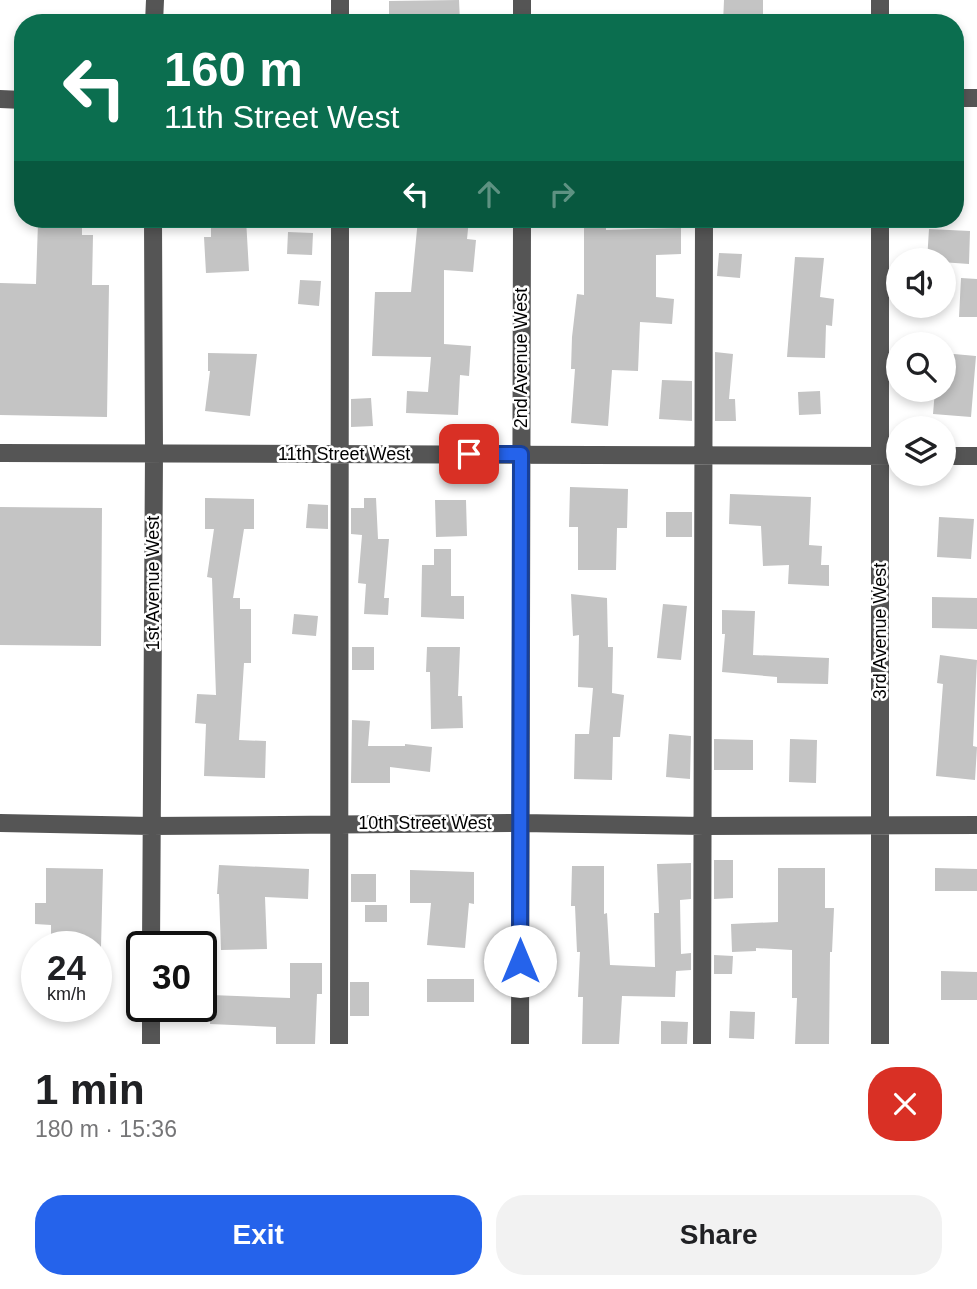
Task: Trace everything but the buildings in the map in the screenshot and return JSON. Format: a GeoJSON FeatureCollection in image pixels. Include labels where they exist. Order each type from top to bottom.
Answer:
{"type":"FeatureCollection","features":[{"type":"Feature","properties":{"kind":"street","name":"1st Avenue West"},"geometry":{"type":"LineString","coordinates":[[151,931],[153,228]]}},
{"type":"Feature","properties":{"kind":"street"},"geometry":{"type":"LineString","coordinates":[[340,228],[340,1044]]}},
{"type":"Feature","properties":{"kind":"street","name":"2nd Avenue West"},"geometry":{"type":"LineString","coordinates":[[520,1044],[522,228]]}},
{"type":"Feature","properties":{"kind":"street"},"geometry":{"type":"LineString","coordinates":[[702,1044],[704,228]]}},
{"type":"Feature","properties":{"kind":"street","name":"3rd Avenue West"},"geometry":{"type":"LineString","coordinates":[[880,228],[887,416]]}},
{"type":"Feature","properties":{"kind":"street","name":"11th Street West"},"geometry":{"type":"LineString","coordinates":[[0,453],[886,456]]}},
{"type":"Feature","properties":{"kind":"street"},"geometry":{"type":"LineString","coordinates":[[956,456],[977,456]]}},
{"type":"Feature","properties":{"kind":"street","name":"3rd Avenue West"},"geometry":{"type":"LineString","coordinates":[[880,1044],[880,826],[888,486]]}},
{"type":"Feature","properties":{"kind":"street","name":"10th Street West"},"geometry":{"type":"LineString","coordinates":[[0,823],[151,826],[521,823],[704,826],[977,825]]}},
{"type":"Feature","properties":{"kind":"street"},"geometry":{"type":"LineString","coordinates":[[151,1022],[151,1044]]}},
{"type":"Feature","properties":{"kind":"route"},"geometry":{"type":"LineString","coordinates":[[469,454],[521,454],[520,961]]}}]}
